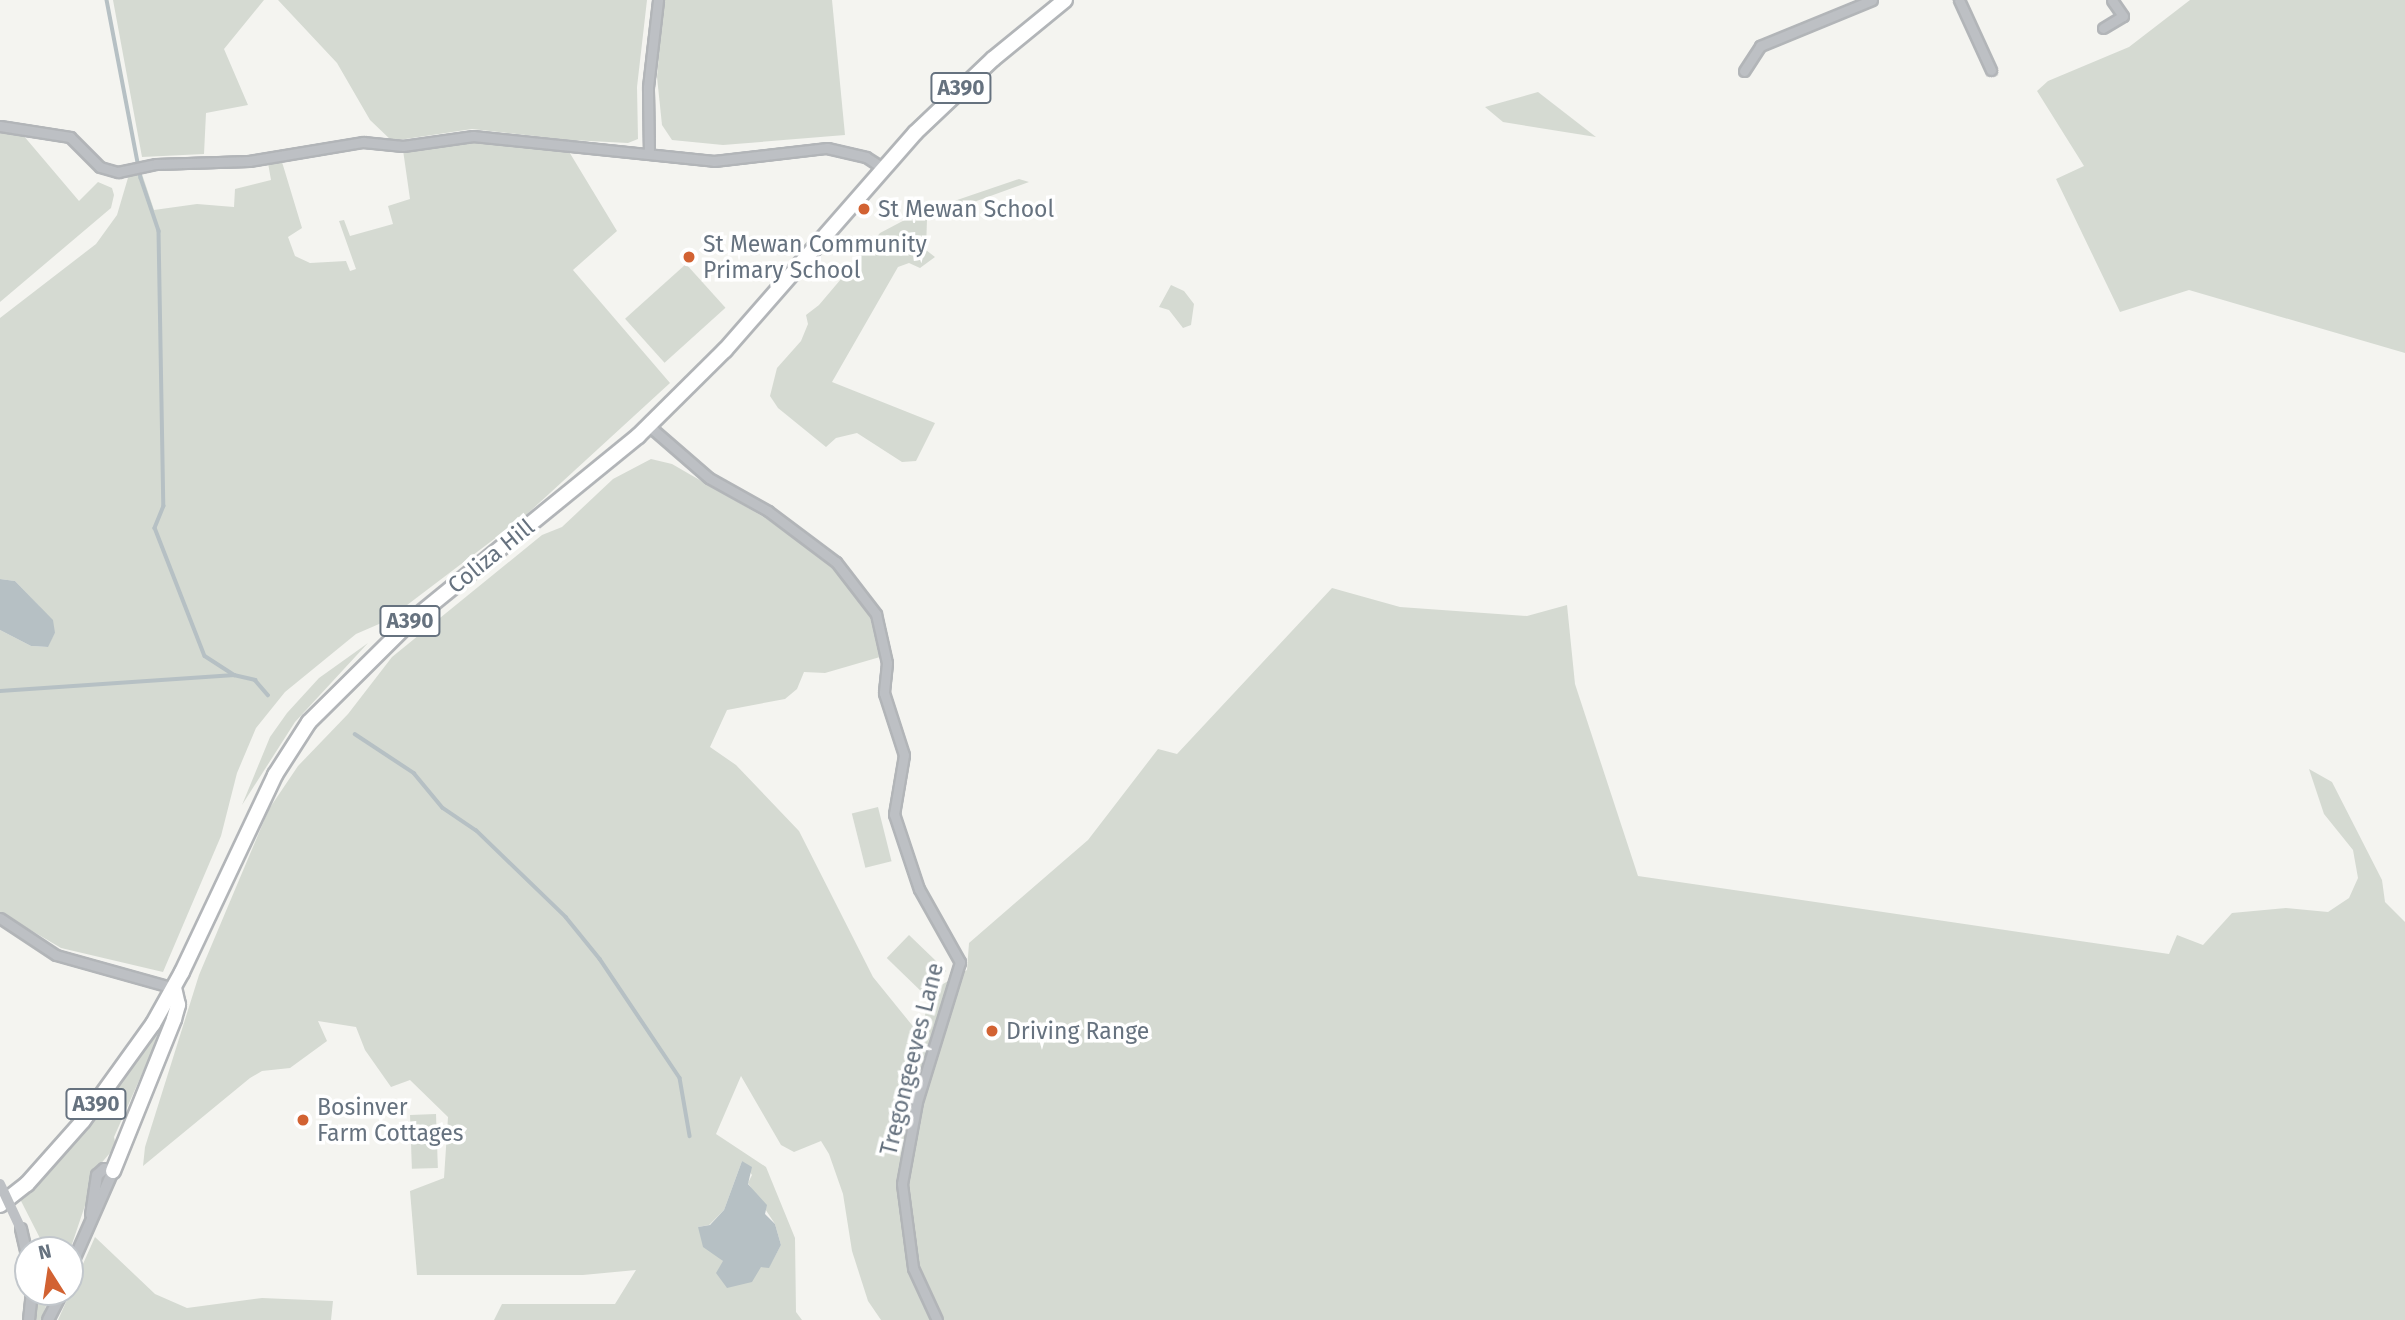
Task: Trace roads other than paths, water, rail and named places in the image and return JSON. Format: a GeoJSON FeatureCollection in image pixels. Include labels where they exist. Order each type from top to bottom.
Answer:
{"type":"FeatureCollection","features":[{"type":"Feature","properties":{"kind":"highway","name":"A390"},"geometry":{"type":"LineString","coordinates":[[649,426],[725,350],[883,168],[966,84],[1065,0]]}},
{"type":"Feature","properties":{"kind":"highway","name":"Coliza Hill"},"geometry":{"type":"LineString","coordinates":[[174,988],[275,775],[309,722],[410,622],[649,426]]}},
{"type":"Feature","properties":{"kind":"highway","name":"A390"},"geometry":{"type":"LineString","coordinates":[[0,1205],[27,1184],[97,1102],[174,988]]}},
{"type":"Feature","properties":{"kind":"highway"},"geometry":{"type":"LineString","coordinates":[[113,1171],[174,1018],[178,1005],[174,988]]}},
{"type":"Feature","properties":{"kind":"street"},"geometry":{"type":"LineString","coordinates":[[649,154],[648,87],[657,0]]}},
{"type":"Feature","properties":{"kind":"street"},"geometry":{"type":"LineString","coordinates":[[1744,71],[1760,46],[1872,0]]}},
{"type":"Feature","properties":{"kind":"street"},"geometry":{"type":"LineString","coordinates":[[2103,28],[2123,16],[2112,0]]}},
{"type":"Feature","properties":{"kind":"street"},"geometry":{"type":"LineString","coordinates":[[1963,1],[1975,42],[1991,69]]}},
{"type":"Feature","properties":{"kind":"street"},"geometry":{"type":"LineString","coordinates":[[0,126],[70,137],[100,167],[118,172],[146,165],[249,161],[363,142],[403,146],[473,136],[714,162],[827,148],[866,156],[883,168]]}},
{"type":"Feature","properties":{"kind":"street","name":"Tregongeeves Lane"},"geometry":{"type":"LineString","coordinates":[[649,426],[709,478],[768,511],[836,562],[876,614],[887,663],[884,694],[904,755],[894,814],[919,889],[960,962],[917,1102],[902,1184],[913,1268],[937,1320]]}},
{"type":"Feature","properties":{"kind":"street"},"geometry":{"type":"LineString","coordinates":[[0,918],[57,955],[174,988]]}},
{"type":"Feature","properties":{"kind":"street"},"geometry":{"type":"LineString","coordinates":[[83,1236],[91,1215],[96,1175],[104,1170],[113,1171]]}},
{"type":"Feature","properties":{"kind":"street"},"geometry":{"type":"LineString","coordinates":[[0,1184],[24,1236]]}},
{"type":"Feature","properties":{"kind":"waterway"},"geometry":{"type":"LineString","coordinates":[[107,0],[141,178],[159,231],[164,506],[155,528],[205,656],[234,675],[255,680],[268,695]]}},
{"type":"Feature","properties":{"kind":"waterway"},"geometry":{"type":"LineString","coordinates":[[0,691],[234,675]]}},
{"type":"Feature","properties":{"kind":"waterway"},"geometry":{"type":"LineString","coordinates":[[355,734],[414,773],[443,808],[476,830],[566,917],[600,959],[680,1078],[690,1136]]}},
{"type":"Feature","properties":{"kind":"place","name":"St Mewan School"},"geometry":{"type":"Point","coordinates":[864,209]}},
{"type":"Feature","properties":{"kind":"place","name":"St Mewan Community Primary School"},"geometry":{"type":"Point","coordinates":[689,257]}},
{"type":"Feature","properties":{"kind":"place","name":"Driving Range"},"geometry":{"type":"Point","coordinates":[992,1031]}},
{"type":"Feature","properties":{"kind":"place","name":"Bosinver Farm Cottages"},"geometry":{"type":"Point","coordinates":[303,1120]}}]}
